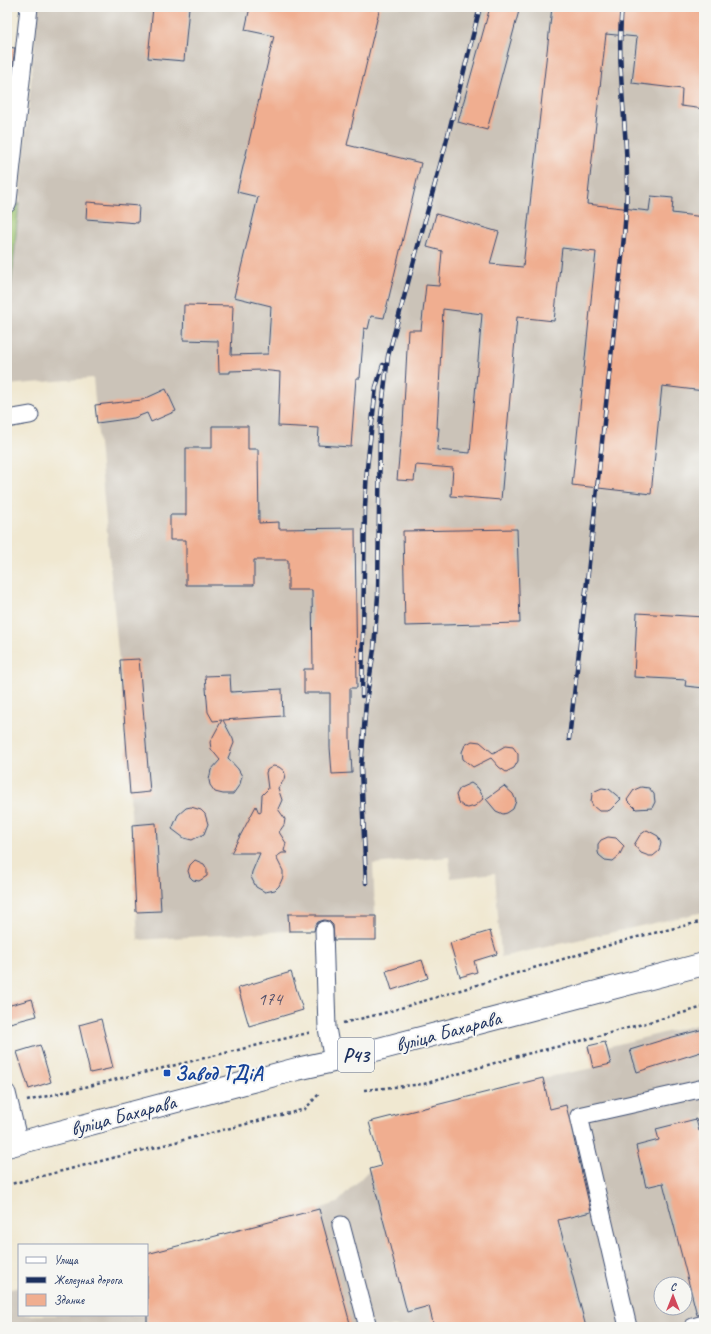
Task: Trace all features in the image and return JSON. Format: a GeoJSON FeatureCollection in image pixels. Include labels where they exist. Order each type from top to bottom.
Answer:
{"type":"FeatureCollection","features":[{"type":"Feature","properties":{"kind":"main road","name":"вуліца Бахарава"},"geometry":{"type":"LineString","coordinates":[[13,1144],[297,1068],[332,1061],[704,964]]}},
{"type":"Feature","properties":{"kind":"street"},"geometry":{"type":"LineString","coordinates":[[7,204],[29,7]]}},
{"type":"Feature","properties":{"kind":"street"},"geometry":{"type":"LineString","coordinates":[[7,419],[30,415]]}},
{"type":"Feature","properties":{"kind":"street"},"geometry":{"type":"LineString","coordinates":[[324,930],[326,1028],[332,1061]]}},
{"type":"Feature","properties":{"kind":"street"},"geometry":{"type":"LineString","coordinates":[[628,1327],[579,1116],[704,1088]]}},
{"type":"Feature","properties":{"kind":"street"},"geometry":{"type":"LineString","coordinates":[[8,1099],[13,1144]]}},
{"type":"Feature","properties":{"kind":"street"},"geometry":{"type":"LineString","coordinates":[[341,1225],[368,1327]]}},
{"type":"Feature","properties":{"kind":"street"},"geometry":{"type":"LineString","coordinates":[[693,1327],[704,1324]]}},
{"type":"Feature","properties":{"kind":"path"},"geometry":{"type":"LineString","coordinates":[[8,1099],[290,1038],[384,1013],[633,938],[704,921]]}},
{"type":"Feature","properties":{"kind":"path"},"geometry":{"type":"LineString","coordinates":[[364,1090],[424,1084],[518,1056],[573,1043],[704,1007]]}},
{"type":"Feature","properties":{"kind":"path"},"geometry":{"type":"LineString","coordinates":[[7,1185],[305,1109],[319,1094]]}},
{"type":"Feature","properties":{"kind":"shaded area"},"geometry":{"type":"Polygon","coordinates":[[[38,7],[704,7],[704,912],[501,957],[495,873],[451,878],[449,857],[373,864],[376,940],[333,940],[332,930],[289,931],[138,940],[130,794],[124,718],[93,378],[7,385],[7,333],[38,7]]]}},
{"type":"Feature","properties":{"kind":"shaded area"},"geometry":{"type":"Polygon","coordinates":[[[704,1023],[704,1327],[7,1327],[7,1290],[18,1287],[18,1316],[148,1316],[148,1254],[337,1203],[370,1169],[380,1166],[369,1122],[543,1078],[593,1068],[588,1046],[605,1042],[606,1047],[704,1023]]]}},
{"type":"Feature","properties":{"kind":"green space"},"geometry":{"type":"Polygon","coordinates":[[[19,203],[8,321],[7,216],[19,203]]]}},
{"type":"Feature","properties":{"kind":"building"},"geometry":{"type":"Polygon","coordinates":[[[153,7],[189,7],[184,61],[148,58],[153,7]]]}},
{"type":"Feature","properties":{"kind":"building"},"geometry":{"type":"Polygon","coordinates":[[[250,7],[380,7],[347,145],[421,163],[384,318],[371,316],[368,329],[364,328],[360,378],[356,378],[351,447],[318,445],[319,428],[278,426],[280,372],[261,370],[230,371],[230,373],[219,373],[218,341],[183,340],[184,305],[233,306],[231,355],[268,354],[271,306],[234,297],[258,197],[237,192],[274,36],[245,30],[250,7]]]}},
{"type":"Feature","properties":{"kind":"building"},"geometry":{"type":"Polygon","coordinates":[[[490,7],[520,7],[487,130],[458,122],[490,7]]]}},
{"type":"Feature","properties":{"kind":"building"},"geometry":{"type":"Polygon","coordinates":[[[552,7],[704,7],[704,109],[681,106],[682,89],[632,83],[637,37],[606,34],[587,204],[649,211],[651,196],[673,198],[672,213],[704,217],[704,391],[662,386],[651,494],[572,485],[596,252],[562,248],[554,321],[517,317],[501,500],[451,496],[453,468],[416,465],[414,481],[397,480],[403,425],[408,330],[421,330],[426,285],[439,286],[442,251],[427,247],[436,214],[499,232],[490,264],[523,267],[552,7]],[[443,309],[437,450],[470,453],[482,314],[443,309]]]}},
{"type":"Feature","properties":{"kind":"building"},"geometry":{"type":"Polygon","coordinates":[[[7,47],[15,48],[12,70],[7,70],[7,47]]]}},
{"type":"Feature","properties":{"kind":"building"},"geometry":{"type":"Polygon","coordinates":[[[87,202],[139,206],[138,223],[86,219],[87,202]]]}},
{"type":"Feature","properties":{"kind":"building"},"geometry":{"type":"Polygon","coordinates":[[[166,389],[176,411],[151,422],[147,413],[134,418],[97,423],[95,405],[142,400],[166,389]]]}},
{"type":"Feature","properties":{"kind":"building"},"geometry":{"type":"Polygon","coordinates":[[[212,426],[248,426],[248,449],[258,449],[259,523],[279,522],[279,529],[355,528],[357,688],[350,688],[352,773],[332,774],[330,747],[330,693],[304,693],[304,669],[313,669],[312,590],[288,590],[288,560],[254,560],[254,585],[186,585],[186,540],[170,540],[170,515],[186,515],[186,448],[212,448],[212,426]]]}},
{"type":"Feature","properties":{"kind":"building"},"geometry":{"type":"Polygon","coordinates":[[[517,529],[520,623],[405,626],[403,531],[517,529]]]}},
{"type":"Feature","properties":{"kind":"building"},"geometry":{"type":"Polygon","coordinates":[[[637,613],[704,617],[704,688],[685,686],[686,680],[634,677],[637,613]]]}},
{"type":"Feature","properties":{"kind":"building"},"geometry":{"type":"Polygon","coordinates":[[[139,659],[150,792],[130,794],[120,660],[139,659]]]}},
{"type":"Feature","properties":{"kind":"building"},"geometry":{"type":"Polygon","coordinates":[[[230,675],[231,692],[282,689],[283,716],[223,720],[234,743],[228,758],[242,776],[240,784],[233,794],[223,794],[215,792],[210,785],[209,780],[211,770],[220,760],[211,749],[210,742],[222,720],[213,721],[208,712],[205,676],[230,675]]]}},
{"type":"Feature","properties":{"kind":"building"},"geometry":{"type":"Polygon","coordinates":[[[472,741],[480,742],[493,753],[505,746],[513,747],[518,754],[518,761],[514,768],[506,772],[491,758],[473,767],[463,759],[462,752],[465,745],[472,741]]]}},
{"type":"Feature","properties":{"kind":"building"},"geometry":{"type":"Polygon","coordinates":[[[273,766],[279,767],[285,774],[284,780],[278,788],[282,800],[278,809],[285,819],[284,825],[279,832],[286,843],[284,851],[288,853],[282,853],[276,857],[283,871],[283,877],[279,886],[275,890],[265,892],[256,887],[251,877],[260,853],[231,853],[256,806],[259,813],[261,812],[262,795],[268,789],[266,773],[267,770],[273,766]]]}},
{"type":"Feature","properties":{"kind":"building"},"geometry":{"type":"Polygon","coordinates":[[[471,783],[478,788],[484,798],[475,806],[468,808],[464,807],[458,802],[456,795],[460,788],[471,783]]]}},
{"type":"Feature","properties":{"kind":"building"},"geometry":{"type":"Polygon","coordinates":[[[504,786],[513,794],[516,801],[513,809],[503,814],[496,811],[486,799],[504,786]]]}},
{"type":"Feature","properties":{"kind":"building"},"geometry":{"type":"Polygon","coordinates":[[[641,787],[649,788],[654,794],[655,802],[652,808],[636,809],[627,800],[634,790],[641,787]]]}},
{"type":"Feature","properties":{"kind":"building"},"geometry":{"type":"Polygon","coordinates":[[[602,788],[609,789],[621,799],[607,811],[599,811],[591,802],[592,794],[602,788]]]}},
{"type":"Feature","properties":{"kind":"building"},"geometry":{"type":"Polygon","coordinates":[[[191,807],[201,810],[205,814],[208,824],[204,834],[192,840],[184,838],[172,829],[178,815],[186,808],[191,807]]]}},
{"type":"Feature","properties":{"kind":"building"},"geometry":{"type":"Polygon","coordinates":[[[156,823],[161,911],[136,912],[132,825],[156,823]]]}},
{"type":"Feature","properties":{"kind":"building"},"geometry":{"type":"Polygon","coordinates":[[[647,830],[658,836],[661,843],[659,851],[653,856],[641,853],[634,845],[640,835],[647,830]]]}},
{"type":"Feature","properties":{"kind":"building"},"geometry":{"type":"Polygon","coordinates":[[[608,837],[616,838],[624,846],[619,856],[613,861],[605,860],[599,855],[598,852],[598,844],[601,840],[608,837]]]}},
{"type":"Feature","properties":{"kind":"building"},"geometry":{"type":"Polygon","coordinates":[[[195,860],[204,864],[207,869],[207,876],[199,881],[193,880],[188,871],[190,865],[195,860]]]}},
{"type":"Feature","properties":{"kind":"building"},"geometry":{"type":"Polygon","coordinates":[[[288,914],[316,914],[316,916],[376,916],[376,940],[334,940],[333,925],[329,921],[324,920],[318,922],[314,931],[289,931],[288,914]]]}},
{"type":"Feature","properties":{"kind":"building"},"geometry":{"type":"Polygon","coordinates":[[[490,931],[497,954],[474,961],[477,972],[460,977],[450,943],[490,931]]]}},
{"type":"Feature","properties":{"kind":"building"},"geometry":{"type":"Polygon","coordinates":[[[422,960],[428,978],[392,990],[386,971],[422,960]]]}},
{"type":"Feature","properties":{"kind":"building"},"geometry":{"type":"Polygon","coordinates":[[[291,972],[303,1010],[249,1026],[238,988],[291,972]]]}},
{"type":"Feature","properties":{"kind":"building"},"geometry":{"type":"Polygon","coordinates":[[[32,999],[37,1016],[10,1023],[7,1006],[32,999]]]}},
{"type":"Feature","properties":{"kind":"building"},"geometry":{"type":"Polygon","coordinates":[[[101,1019],[113,1068],[90,1073],[79,1025],[101,1019]]]}},
{"type":"Feature","properties":{"kind":"building"},"geometry":{"type":"Polygon","coordinates":[[[704,1029],[704,1051],[637,1072],[630,1050],[704,1029]]]}},
{"type":"Feature","properties":{"kind":"building"},"geometry":{"type":"Polygon","coordinates":[[[605,1042],[611,1064],[593,1068],[588,1046],[605,1042]]]}},
{"type":"Feature","properties":{"kind":"building"},"geometry":{"type":"Polygon","coordinates":[[[40,1045],[51,1082],[29,1089],[17,1052],[40,1045]]]}},
{"type":"Feature","properties":{"kind":"building"},"geometry":{"type":"Polygon","coordinates":[[[543,1078],[550,1109],[566,1105],[591,1212],[558,1220],[586,1327],[434,1327],[429,1306],[407,1312],[370,1169],[381,1166],[369,1122],[543,1078]]]}},
{"type":"Feature","properties":{"kind":"building"},"geometry":{"type":"Polygon","coordinates":[[[696,1119],[699,1131],[704,1130],[704,1314],[697,1315],[693,1299],[693,1276],[687,1276],[663,1183],[646,1187],[636,1146],[659,1140],[656,1129],[696,1119]]]}},
{"type":"Feature","properties":{"kind":"building"},"geometry":{"type":"Polygon","coordinates":[[[319,1209],[351,1327],[147,1327],[148,1254],[319,1209]]]}},
{"type":"Feature","properties":{"kind":"railway"},"geometry":{"type":"LineString","coordinates":[[366,883],[361,768],[366,702],[374,649],[378,596],[380,425],[388,356],[445,147],[480,7]]}},
{"type":"Feature","properties":{"kind":"railway"},"geometry":{"type":"LineString","coordinates":[[569,739],[625,228],[627,185],[620,57],[622,7]]}},
{"type":"Feature","properties":{"kind":"railway"},"geometry":{"type":"LineString","coordinates":[[362,696],[367,468],[376,387],[383,365]]}},
{"type":"Feature","properties":{"kind":"place","name":"Завод ТДіА"},"geometry":{"type":"Point","coordinates":[167,1073]}}]}
